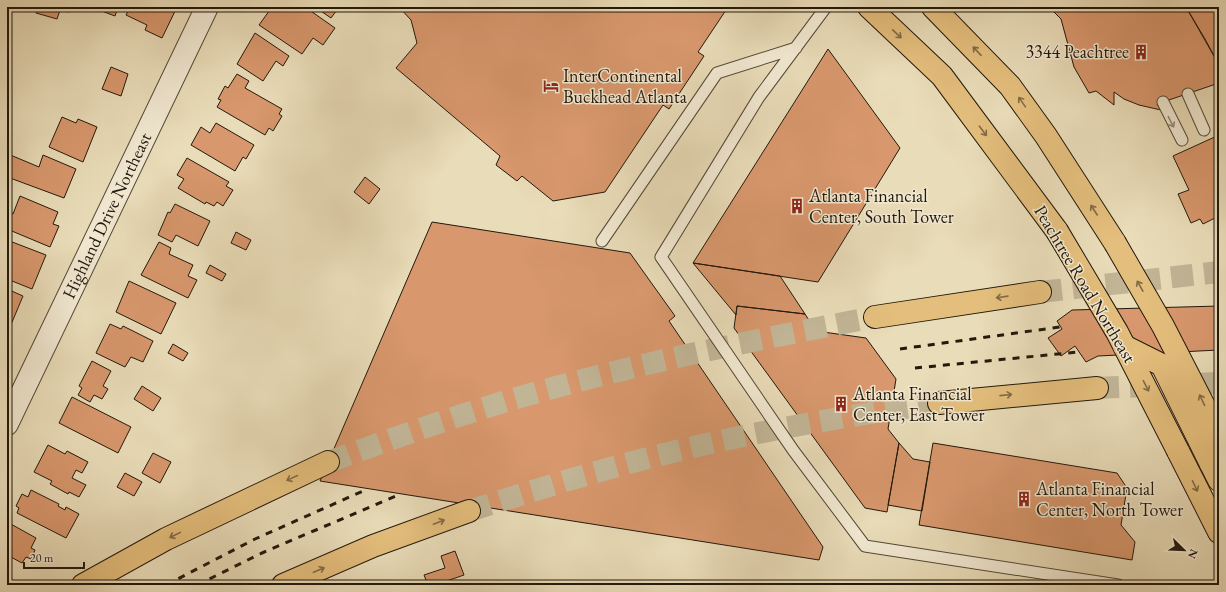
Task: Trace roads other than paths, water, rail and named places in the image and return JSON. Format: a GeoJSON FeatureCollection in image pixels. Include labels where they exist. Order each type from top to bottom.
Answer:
{"type":"FeatureCollection","features":[{"type":"Feature","properties":{"kind":"main road","name":"Peachtree Road Northeast"},"geometry":{"type":"LineString","coordinates":[[869,7],[942,76],[1057,231],[1124,346],[1219,532]]}},
{"type":"Feature","properties":{"kind":"main road"},"geometry":{"type":"LineString","coordinates":[[933,7],[1010,86],[1046,136],[1115,243],[1167,333],[1219,435]]}},
{"type":"Feature","properties":{"kind":"main road"},"geometry":{"type":"LineString","coordinates":[[875,317],[1040,292]]}},
{"type":"Feature","properties":{"kind":"main road"},"geometry":{"type":"LineString","coordinates":[[1124,346],[1162,365],[1214,471]]}},
{"type":"Feature","properties":{"kind":"main road"},"geometry":{"type":"LineString","coordinates":[[939,403],[1097,388]]}},
{"type":"Feature","properties":{"kind":"main road"},"geometry":{"type":"LineString","coordinates":[[83,585],[166,539],[328,462]]}},
{"type":"Feature","properties":{"kind":"main road"},"geometry":{"type":"LineString","coordinates":[[283,585],[373,546],[469,511]]}},
{"type":"Feature","properties":{"kind":"street","name":"Highland Drive Northeast"},"geometry":{"type":"LineString","coordinates":[[7,424],[207,7]]}},
{"type":"Feature","properties":{"kind":"lane"},"geometry":{"type":"LineString","coordinates":[[826,7],[759,97],[661,257],[793,450],[865,546],[1118,585]]}},
{"type":"Feature","properties":{"kind":"lane"},"geometry":{"type":"LineString","coordinates":[[602,241],[717,73],[796,48]]}},
{"type":"Feature","properties":{"kind":"lane"},"geometry":{"type":"LineString","coordinates":[[1188,94],[1204,130]]}},
{"type":"Feature","properties":{"kind":"lane"},"geometry":{"type":"LineString","coordinates":[[1163,102],[1182,140]]}},
{"type":"Feature","properties":{"kind":"tunnel"},"geometry":{"type":"LineString","coordinates":[[1040,292],[1219,272]]}},
{"type":"Feature","properties":{"kind":"tunnel"},"geometry":{"type":"LineString","coordinates":[[328,462],[463,415],[586,379],[709,350],[875,317]]}},
{"type":"Feature","properties":{"kind":"tunnel"},"geometry":{"type":"LineString","coordinates":[[1097,388],[1219,383]]}},
{"type":"Feature","properties":{"kind":"tunnel"},"geometry":{"type":"LineString","coordinates":[[469,511],[588,474],[729,439],[799,425],[939,403]]}},
{"type":"Feature","properties":{"kind":"railway"},"geometry":{"type":"LineString","coordinates":[[900,349],[1060,327]]}},
{"type":"Feature","properties":{"kind":"railway"},"geometry":{"type":"LineString","coordinates":[[915,368],[1078,352]]}},
{"type":"Feature","properties":{"kind":"railway"},"geometry":{"type":"LineString","coordinates":[[166,585],[255,539],[363,491]]}},
{"type":"Feature","properties":{"kind":"railway"},"geometry":{"type":"LineString","coordinates":[[197,585],[262,553],[398,495]]}},
{"type":"Feature","properties":{"kind":"place","name":"3344 Peachtree"},"geometry":{"type":"Point","coordinates":[1141,52]}},
{"type":"Feature","properties":{"kind":"place","name":"InterContinental Buckhead Atlanta"},"geometry":{"type":"Point","coordinates":[551,86]}},
{"type":"Feature","properties":{"kind":"place","name":"Atlanta Financial Center, South Tower"},"geometry":{"type":"Point","coordinates":[797,206]}},
{"type":"Feature","properties":{"kind":"place","name":"Atlanta Financial Center, East Tower"},"geometry":{"type":"Point","coordinates":[841,404]}},
{"type":"Feature","properties":{"kind":"place","name":"Atlanta Financial Center, North Tower"},"geometry":{"type":"Point","coordinates":[1024,499]}}]}
